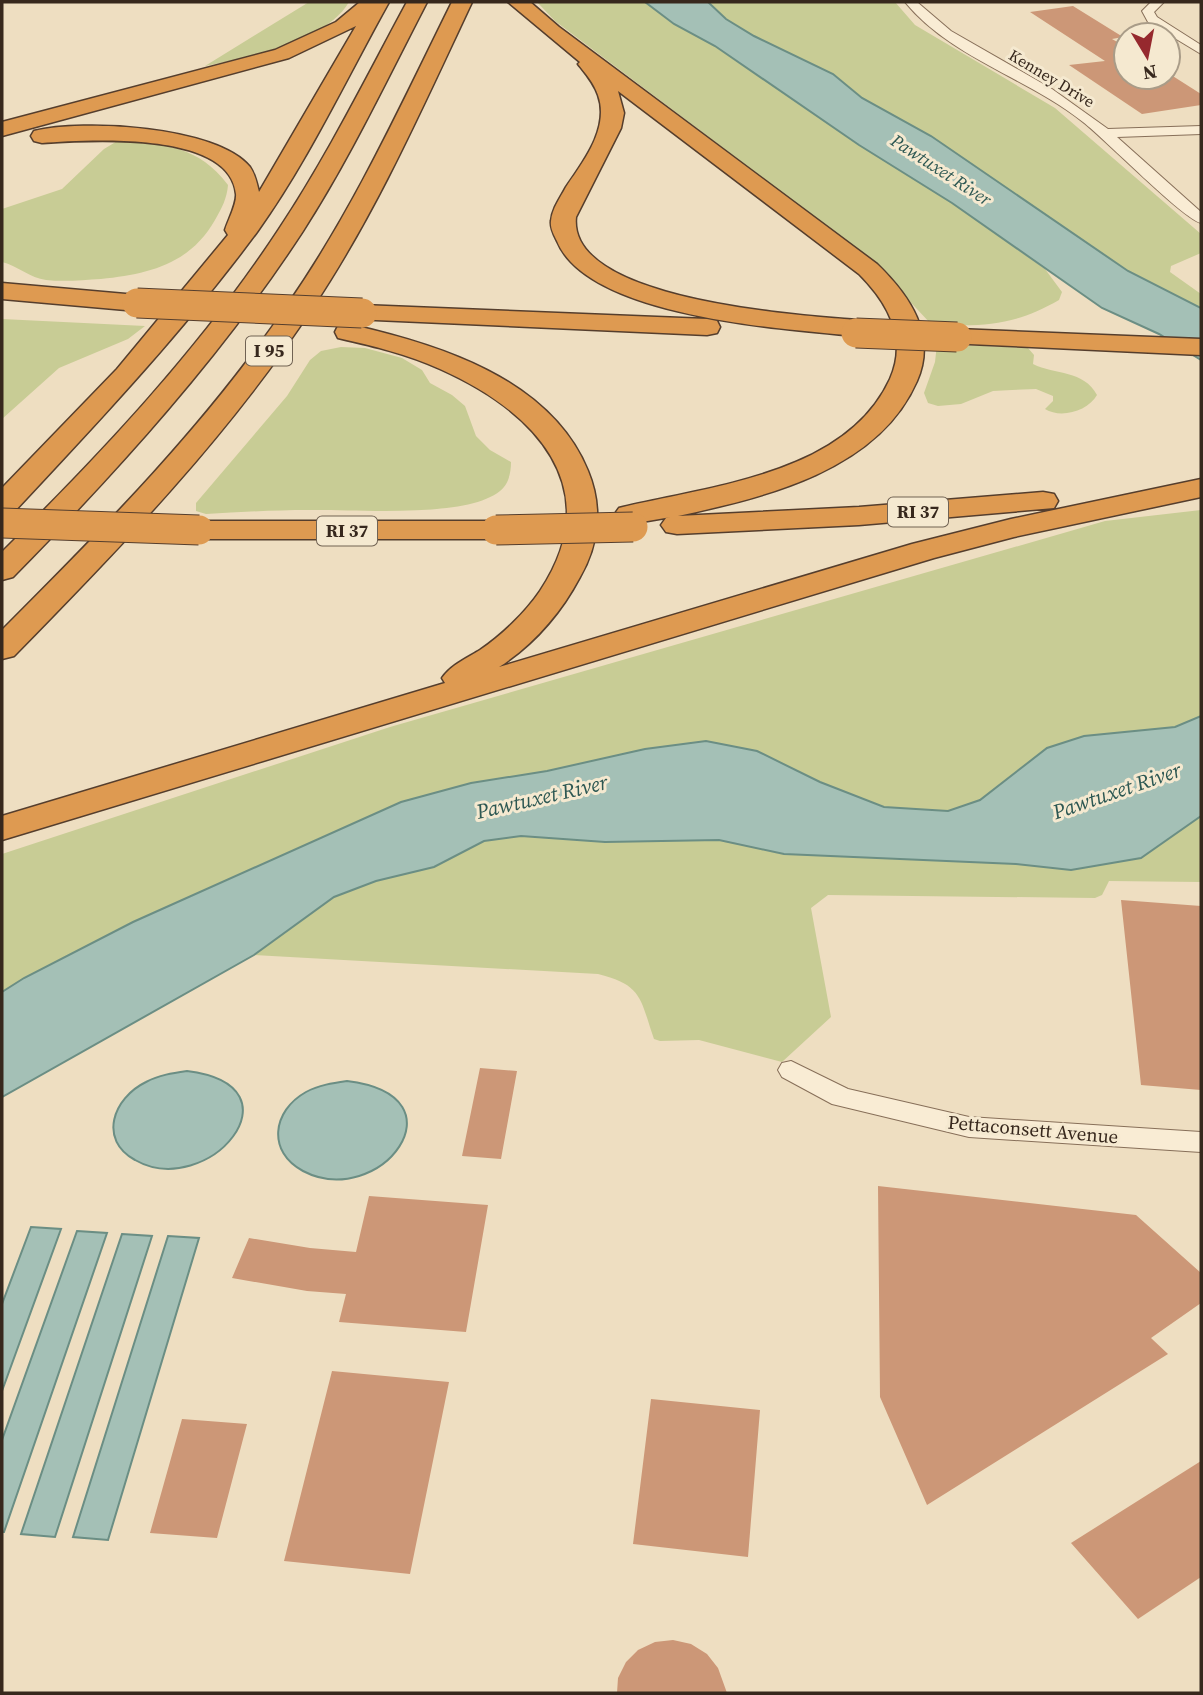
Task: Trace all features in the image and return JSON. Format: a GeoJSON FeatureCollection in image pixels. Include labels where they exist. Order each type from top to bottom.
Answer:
{"type":"FeatureCollection","features":[{"type":"Feature","properties":{"kind":"highway"},"geometry":{"type":"LineString","coordinates":[[2,129],[282,54],[343,26],[372,2]]}},
{"type":"Feature","properties":{"kind":"highway"},"geometry":{"type":"LineString","coordinates":[[2,506],[127,375],[247,228],[274,188],[379,2]]}},
{"type":"Feature","properties":{"kind":"highway","name":"I 95"},"geometry":{"type":"LineString","coordinates":[[2,570],[128,439],[242,301],[304,209],[417,2]]}},
{"type":"Feature","properties":{"kind":"highway","name":"I 95"},"geometry":{"type":"LineString","coordinates":[[2,649],[166,477],[232,399],[295,315],[366,200],[462,2]]}},
{"type":"Feature","properties":{"kind":"highway"},"geometry":{"type":"LineString","coordinates":[[518,2],[597,73],[608,90],[614,109],[608,138],[564,216],[563,228],[567,241],[580,259],[613,281],[672,302],[769,320],[856,331]]}},
{"type":"Feature","properties":{"kind":"highway"},"geometry":{"type":"LineString","coordinates":[[552,31],[867,269],[896,300],[910,334],[911,362],[901,389],[882,415],[852,442],[809,466],[755,487],[631,521]]}},
{"type":"Feature","properties":{"kind":"highway"},"geometry":{"type":"LineString","coordinates":[[2,142],[56,135],[128,134],[176,141],[222,156],[244,175],[251,195],[244,218],[216,265]]}},
{"type":"Feature","properties":{"kind":"highway"},"geometry":{"type":"LineString","coordinates":[[2,290],[132,309]]}},
{"type":"Feature","properties":{"kind":"highway"},"geometry":{"type":"LineString","coordinates":[[2,297],[280,324],[355,322],[856,331],[1201,347]]}},
{"type":"Feature","properties":{"kind":"highway"},"geometry":{"type":"LineString","coordinates":[[2,310],[132,309]]}},
{"type":"Feature","properties":{"kind":"highway"},"geometry":{"type":"LineString","coordinates":[[355,322],[395,343],[450,363],[488,382],[519,403],[545,426],[563,450],[579,486],[583,513],[582,534],[569,573],[554,599],[526,629],[493,657],[461,677],[368,718]]}},
{"type":"Feature","properties":{"kind":"highway"},"geometry":{"type":"LineString","coordinates":[[2,828],[934,548],[1201,486]]}},
{"type":"Feature","properties":{"kind":"highway","name":"RI 37"},"geometry":{"type":"LineString","coordinates":[[2,523],[199,530],[496,530],[631,521],[859,516],[1201,486]]}},
{"type":"Feature","properties":{"kind":"street","name":"Kenney Drive"},"geometry":{"type":"LineString","coordinates":[[911,2],[968,48],[1063,101],[1107,133],[1161,187],[1201,219]]}},
{"type":"Feature","properties":{"kind":"street"},"geometry":{"type":"LineString","coordinates":[[1158,2],[1147,11],[1152,19],[1201,50]]}},
{"type":"Feature","properties":{"kind":"street"},"geometry":{"type":"LineString","coordinates":[[1107,133],[1201,130]]}},
{"type":"Feature","properties":{"kind":"street","name":"Pettaconsett Avenue"},"geometry":{"type":"LineString","coordinates":[[791,1070],[841,1097],[969,1127],[1201,1142]]}},
{"type":"Feature","properties":{"kind":"green space"},"geometry":{"type":"Polygon","coordinates":[[[309,2],[349,2],[338,16],[305,37],[263,53],[205,66],[309,2]]]}},
{"type":"Feature","properties":{"kind":"green space"},"geometry":{"type":"Polygon","coordinates":[[[537,2],[645,2],[674,24],[715,46],[859,145],[952,203],[1045,269],[1062,292],[1059,300],[1027,315],[997,323],[931,324],[869,258],[555,21],[537,2]]]}},
{"type":"Feature","properties":{"kind":"green space"},"geometry":{"type":"Polygon","coordinates":[[[708,2],[895,2],[915,25],[1055,108],[1201,234],[1201,253],[1171,266],[1170,272],[1201,294],[1201,308],[1128,271],[931,136],[862,98],[833,74],[754,36],[726,19],[708,2]]]}},
{"type":"Feature","properties":{"kind":"green space"},"geometry":{"type":"Polygon","coordinates":[[[119,140],[179,149],[205,162],[217,172],[228,185],[218,216],[205,235],[181,257],[167,264],[136,274],[101,279],[46,280],[2,262],[2,209],[62,189],[104,149],[119,140]]]}},
{"type":"Feature","properties":{"kind":"green space"},"geometry":{"type":"Polygon","coordinates":[[[2,319],[145,326],[128,339],[59,368],[2,419],[2,319]]]}},
{"type":"Feature","properties":{"kind":"green space"},"geometry":{"type":"Polygon","coordinates":[[[937,344],[1028,348],[1034,355],[1033,364],[1077,377],[1085,381],[1097,395],[1081,409],[1066,413],[1045,409],[1053,401],[1053,396],[1036,389],[993,391],[961,404],[938,406],[928,403],[924,393],[935,362],[937,344]]]}},
{"type":"Feature","properties":{"kind":"green space"},"geometry":{"type":"Polygon","coordinates":[[[341,347],[365,348],[402,358],[422,370],[430,383],[452,395],[465,406],[476,436],[490,450],[511,462],[506,485],[484,500],[436,509],[283,510],[206,514],[196,511],[196,503],[287,396],[310,360],[321,351],[341,347]]]}},
{"type":"Feature","properties":{"kind":"green space"},"geometry":{"type":"Polygon","coordinates":[[[1201,510],[1201,716],[1175,727],[1084,736],[1047,748],[980,800],[948,811],[884,807],[820,782],[547,771],[471,783],[401,802],[133,922],[2,992],[2,854],[390,727],[1105,521],[1201,510]]]}},
{"type":"Feature","properties":{"kind":"green space"},"geometry":{"type":"Polygon","coordinates":[[[1201,816],[1201,882],[1109,881],[1102,895],[1095,898],[828,895],[811,908],[831,1017],[782,1062],[699,1040],[654,1039],[642,1004],[632,989],[613,978],[598,974],[254,955],[334,897],[376,881],[435,867],[484,841],[521,836],[605,842],[719,840],[784,854],[1016,864],[1071,870],[1141,858],[1201,816]]]}},
{"type":"Feature","properties":{"kind":"water","name":"Pawtuxet River"},"geometry":{"type":"Polygon","coordinates":[[[645,2],[708,2],[726,19],[754,36],[833,74],[862,98],[931,136],[1128,271],[1201,308],[1201,360],[1159,334],[1102,308],[952,203],[859,145],[715,46],[674,24],[645,2]]]}},
{"type":"Feature","properties":{"kind":"water","name":"Pawtuxet River"},"geometry":{"type":"Polygon","coordinates":[[[1201,716],[1201,816],[1141,858],[1071,870],[1016,864],[784,854],[719,840],[605,842],[521,836],[484,841],[434,867],[376,881],[334,897],[254,955],[2,1097],[2,992],[133,922],[401,802],[471,783],[547,771],[645,749],[706,741],[757,751],[820,782],[884,807],[948,811],[980,800],[1047,748],[1084,736],[1175,727],[1201,716]]]}},
{"type":"Feature","properties":{"kind":"water"},"geometry":{"type":"Polygon","coordinates":[[[187,1071],[222,1081],[240,1097],[242,1117],[233,1137],[215,1154],[190,1166],[163,1169],[135,1160],[123,1152],[116,1142],[114,1120],[125,1098],[146,1082],[187,1071]]]}},
{"type":"Feature","properties":{"kind":"water"},"geometry":{"type":"Polygon","coordinates":[[[347,1081],[383,1091],[402,1107],[407,1127],[399,1147],[382,1164],[359,1176],[332,1179],[303,1171],[291,1163],[279,1143],[281,1120],[286,1110],[306,1092],[347,1081]]]}},
{"type":"Feature","properties":{"kind":"water"},"geometry":{"type":"Polygon","coordinates":[[[31,1227],[61,1229],[2,1391],[2,1304],[31,1227]]]}},
{"type":"Feature","properties":{"kind":"water"},"geometry":{"type":"Polygon","coordinates":[[[77,1231],[107,1233],[2,1532],[2,1440],[77,1231]]]}},
{"type":"Feature","properties":{"kind":"water"},"geometry":{"type":"Polygon","coordinates":[[[122,1234],[152,1236],[55,1537],[21,1534],[122,1234]]]}},
{"type":"Feature","properties":{"kind":"water"},"geometry":{"type":"Polygon","coordinates":[[[168,1236],[199,1238],[108,1540],[73,1537],[168,1236]]]}},
{"type":"Feature","properties":{"kind":"building"},"geometry":{"type":"Polygon","coordinates":[[[1073,6],[1112,30],[1112,91],[1182,91],[1182,82],[1201,94],[1201,105],[1142,114],[1069,65],[1105,61],[1030,12],[1073,6]]]}},
{"type":"Feature","properties":{"kind":"building"},"geometry":{"type":"Polygon","coordinates":[[[1121,900],[1201,906],[1201,1090],[1141,1085],[1121,900]]]}},
{"type":"Feature","properties":{"kind":"building"},"geometry":{"type":"Polygon","coordinates":[[[480,1068],[517,1071],[501,1159],[462,1156],[480,1068]]]}},
{"type":"Feature","properties":{"kind":"building"},"geometry":{"type":"Polygon","coordinates":[[[878,1186],[1136,1215],[1201,1273],[1201,1303],[1151,1338],[1168,1354],[927,1505],[880,1397],[878,1186]]]}},
{"type":"Feature","properties":{"kind":"building"},"geometry":{"type":"Polygon","coordinates":[[[369,1196],[488,1205],[466,1332],[339,1322],[346,1294],[307,1291],[232,1278],[249,1238],[356,1252],[369,1196]]]}},
{"type":"Feature","properties":{"kind":"building"},"geometry":{"type":"Polygon","coordinates":[[[332,1371],[449,1382],[410,1574],[284,1561],[332,1371]]]}},
{"type":"Feature","properties":{"kind":"building"},"geometry":{"type":"Polygon","coordinates":[[[651,1399],[760,1410],[748,1557],[633,1544],[651,1399]]]}},
{"type":"Feature","properties":{"kind":"building"},"geometry":{"type":"Polygon","coordinates":[[[182,1419],[247,1424],[217,1538],[150,1533],[182,1419]]]}},
{"type":"Feature","properties":{"kind":"building"},"geometry":{"type":"Polygon","coordinates":[[[1201,1461],[1201,1577],[1138,1619],[1071,1543],[1201,1461]]]}},
{"type":"Feature","properties":{"kind":"building"},"geometry":{"type":"Polygon","coordinates":[[[673,1640],[691,1644],[707,1654],[718,1668],[727,1693],[617,1693],[618,1678],[626,1662],[638,1650],[655,1642],[673,1640]]]}}]}
